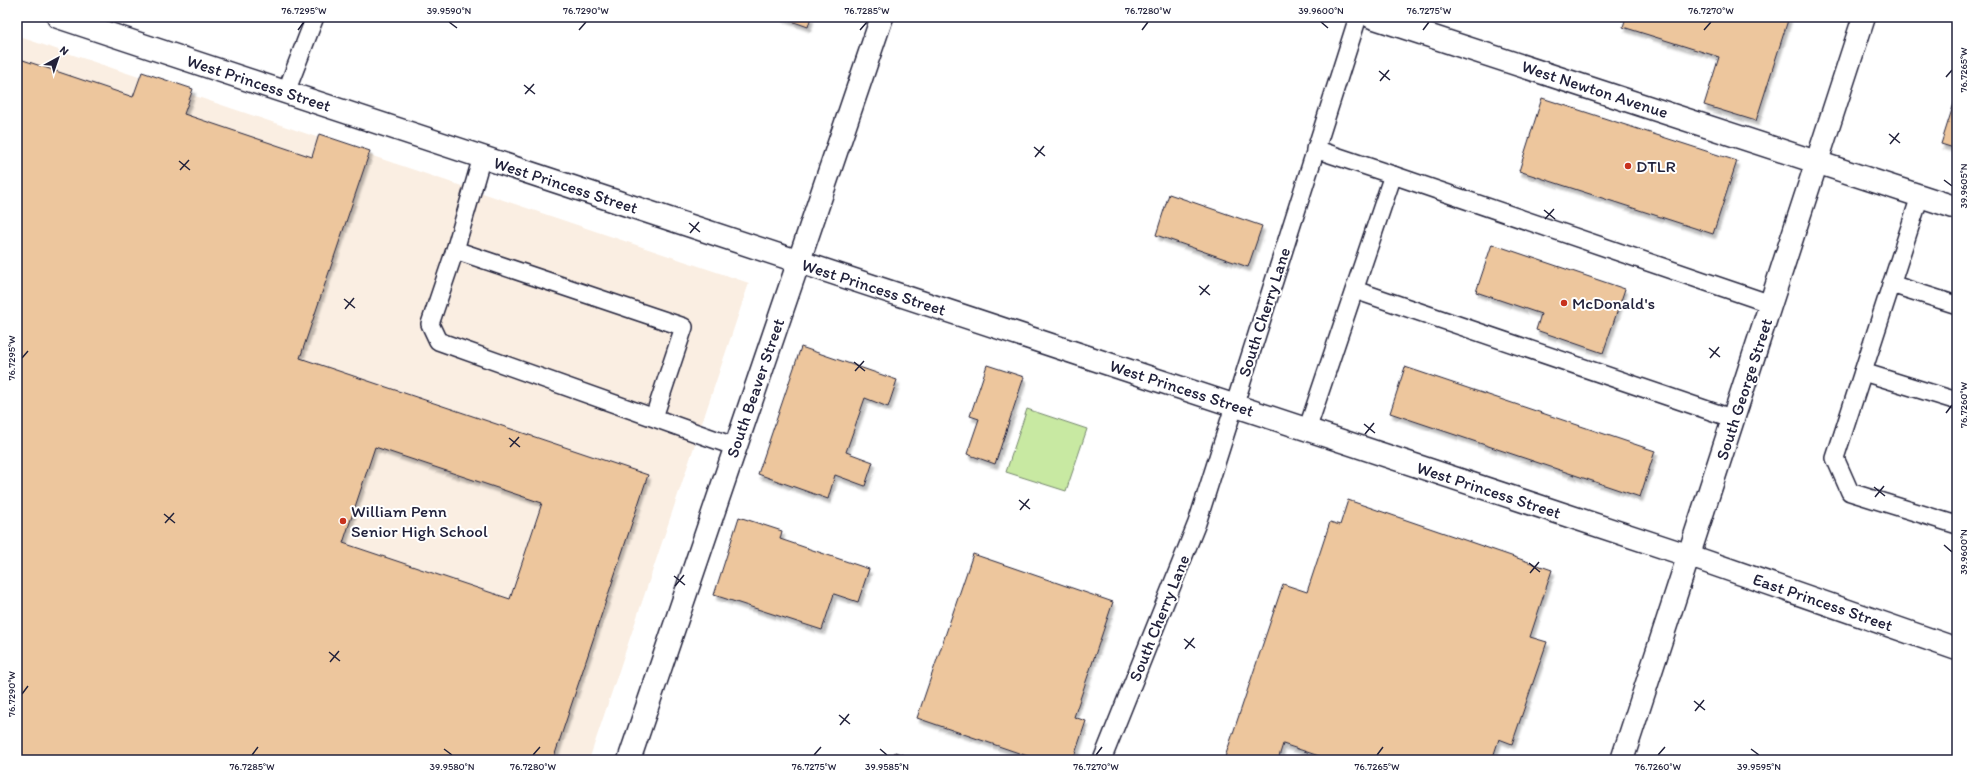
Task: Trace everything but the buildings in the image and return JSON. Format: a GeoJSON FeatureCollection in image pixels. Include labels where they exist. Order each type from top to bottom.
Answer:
{"type":"FeatureCollection","features":[{"type":"Feature","properties":{"kind":"street","name":"West Princess Street"},"geometry":{"type":"LineString","coordinates":[[58,17],[1690,556]]}},
{"type":"Feature","properties":{"kind":"street","name":"South Beaver Street"},"geometry":{"type":"LineString","coordinates":[[629,760],[882,17]]}},
{"type":"Feature","properties":{"kind":"street","name":"West Newton Avenue"},"geometry":{"type":"LineString","coordinates":[[1372,17],[1957,208]]}},
{"type":"Feature","properties":{"kind":"street","name":"South George Street"},"geometry":{"type":"LineString","coordinates":[[1622,760],[1690,556],[1864,17]]}},
{"type":"Feature","properties":{"kind":"street","name":"East Princess Street"},"geometry":{"type":"LineString","coordinates":[[1690,556],[1957,648]]}},
{"type":"Feature","properties":{"kind":"lane"},"geometry":{"type":"LineString","coordinates":[[286,92],[315,17]]}},
{"type":"Feature","properties":{"kind":"lane","name":"South Cherry Lane"},"geometry":{"type":"LineString","coordinates":[[1102,760],[1197,522],[1358,17]]}},
{"type":"Feature","properties":{"kind":"lane"},"geometry":{"type":"LineString","coordinates":[[1315,149],[1771,304]]}},
{"type":"Feature","properties":{"kind":"lane"},"geometry":{"type":"LineString","coordinates":[[482,157],[455,250],[430,324],[438,341],[736,447]]}},
{"type":"Feature","properties":{"kind":"lane"},"geometry":{"type":"LineString","coordinates":[[1307,430],[1393,175]]}},
{"type":"Feature","properties":{"kind":"lane"},"geometry":{"type":"LineString","coordinates":[[1920,196],[1835,458],[1850,492],[1957,525]]}},
{"type":"Feature","properties":{"kind":"lane"},"geometry":{"type":"LineString","coordinates":[[455,250],[684,327],[654,417]]}},
{"type":"Feature","properties":{"kind":"lane"},"geometry":{"type":"LineString","coordinates":[[1891,284],[1957,305]]}},
{"type":"Feature","properties":{"kind":"lane"},"geometry":{"type":"LineString","coordinates":[[1355,290],[1734,419]]}},
{"type":"Feature","properties":{"kind":"lane"},"geometry":{"type":"LineString","coordinates":[[1862,372],[1957,401]]}},
{"type":"Feature","properties":{"kind":"shaded area","name":"William Penn Senior High School"},"geometry":{"type":"Polygon","coordinates":[[[17,36],[749,283],[589,760],[17,760],[17,36]]]}},
{"type":"Feature","properties":{"kind":"green space"},"geometry":{"type":"Polygon","coordinates":[[[1027,409],[1087,429],[1066,491],[1006,472],[1027,409]]]}},
{"type":"Feature","properties":{"kind":"place","name":"DTLR"},"geometry":{"type":"Point","coordinates":[1628,166]}},
{"type":"Feature","properties":{"kind":"place","name":"McDonald's"},"geometry":{"type":"Point","coordinates":[1564,303]}},
{"type":"Feature","properties":{"kind":"place","name":"William Penn Senior High School"},"geometry":{"type":"Point","coordinates":[343,521]}}]}
